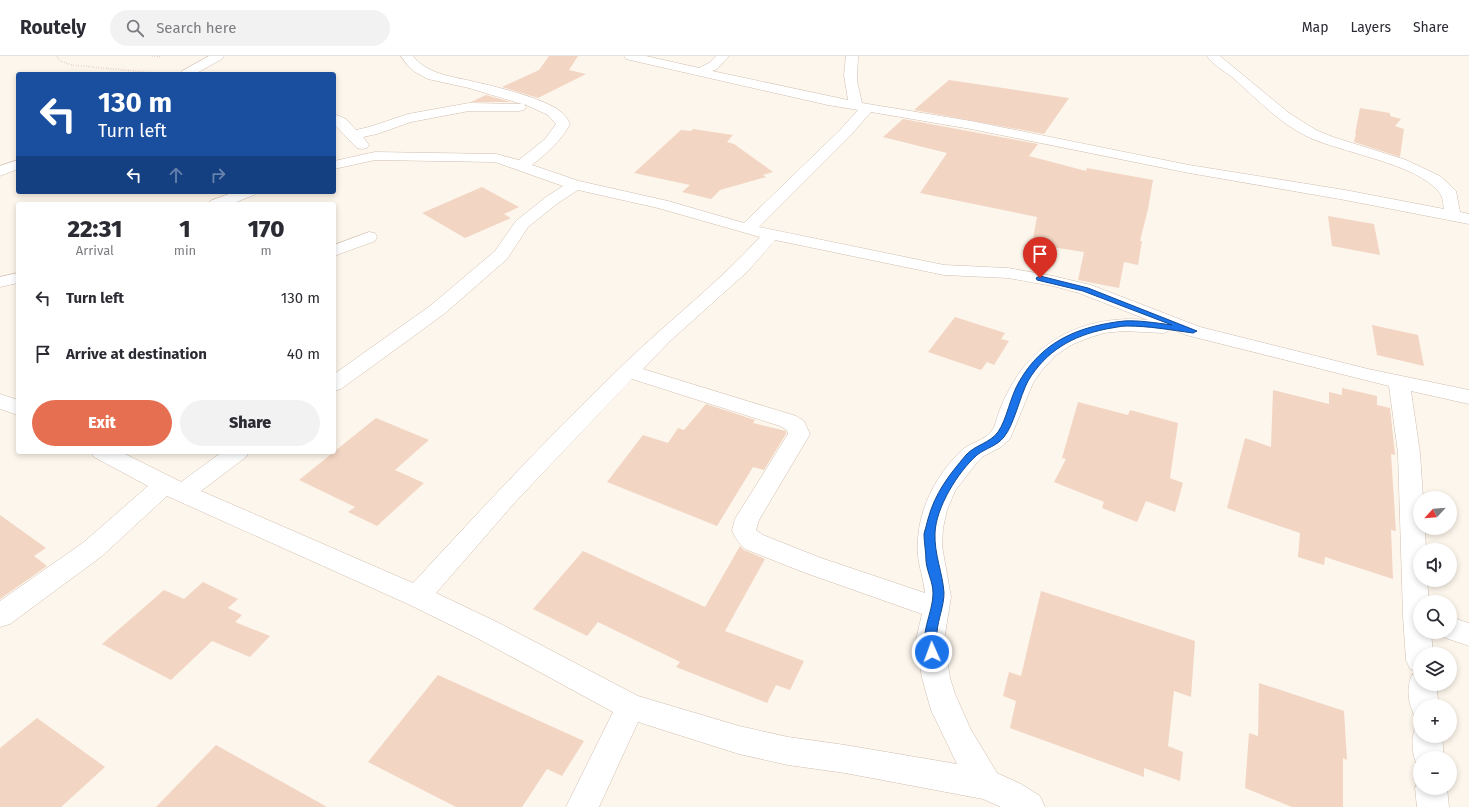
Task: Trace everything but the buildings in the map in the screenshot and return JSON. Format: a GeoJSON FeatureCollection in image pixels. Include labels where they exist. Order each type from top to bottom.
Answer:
{"type":"FeatureCollection","features":[{"type":"Feature","properties":{"kind":"street"},"geometry":{"type":"LineString","coordinates":[[407,56],[419,69],[432,76],[472,85],[538,105],[561,118],[564,124],[560,130],[541,151],[521,166]]}},
{"type":"Feature","properties":{"kind":"street"},"geometry":{"type":"LineString","coordinates":[[630,56],[862,107],[971,125],[1189,169],[1345,195],[1469,219]]}},
{"type":"Feature","properties":{"kind":"street"},"geometry":{"type":"LineString","coordinates":[[701,72],[713,66],[724,56]]}},
{"type":"Feature","properties":{"kind":"street"},"geometry":{"type":"LineString","coordinates":[[852,56],[850,79],[851,90],[862,107]]}},
{"type":"Feature","properties":{"kind":"street"},"geometry":{"type":"LineString","coordinates":[[1213,56],[1291,122],[1330,142],[1396,162],[1422,172],[1434,180],[1448,191],[1452,216]]}},
{"type":"Feature","properties":{"kind":"street"},"geometry":{"type":"LineString","coordinates":[[190,72],[215,58],[218,71]]}},
{"type":"Feature","properties":{"kind":"street"},"geometry":{"type":"LineString","coordinates":[[352,135],[372,131],[408,118],[469,107],[538,105]]}},
{"type":"Feature","properties":{"kind":"street"},"geometry":{"type":"LineString","coordinates":[[747,229],[845,133],[862,107]]}},
{"type":"Feature","properties":{"kind":"street"},"geometry":{"type":"LineString","coordinates":[[336,119],[341,122],[352,135],[375,156]]}},
{"type":"Feature","properties":{"kind":"street"},"geometry":{"type":"LineString","coordinates":[[336,165],[375,156],[496,158],[575,185],[662,204],[747,229],[944,270],[1008,273],[1053,281],[1086,289],[1118,300],[1193,331]]}},
{"type":"Feature","properties":{"kind":"street"},"geometry":{"type":"LineString","coordinates":[[0,171],[16,165]]}},
{"type":"Feature","properties":{"kind":"street"},"geometry":{"type":"LineString","coordinates":[[336,383],[437,310],[501,255],[522,224],[552,200],[575,185]]}},
{"type":"Feature","properties":{"kind":"street"},"geometry":{"type":"LineString","coordinates":[[221,202],[243,194]]}},
{"type":"Feature","properties":{"kind":"street"},"geometry":{"type":"LineString","coordinates":[[417,596],[509,494],[598,401],[663,337],[742,267],[770,234]]}},
{"type":"Feature","properties":{"kind":"street"},"geometry":{"type":"LineString","coordinates":[[336,250],[369,237]]}},
{"type":"Feature","properties":{"kind":"street"},"geometry":{"type":"LineString","coordinates":[[0,282],[16,278]]}},
{"type":"Feature","properties":{"kind":"street"},"geometry":{"type":"LineString","coordinates":[[986,784],[953,728],[944,707],[935,674],[930,641],[938,591],[932,562],[930,533],[937,504],[947,486],[973,454],[982,447],[994,441],[1002,434],[1022,384],[1029,371],[1041,358],[1063,340],[1090,330],[1125,324],[1151,325],[1193,331],[1368,375],[1469,397]]}},
{"type":"Feature","properties":{"kind":"street"},"geometry":{"type":"LineString","coordinates":[[629,371],[788,421],[796,426],[799,434],[785,460],[747,519],[744,530],[747,536],[754,542],[812,565],[936,608]]}},
{"type":"Feature","properties":{"kind":"street"},"geometry":{"type":"LineString","coordinates":[[1399,381],[1409,453],[1417,595]]}},
{"type":"Feature","properties":{"kind":"street"},"geometry":{"type":"LineString","coordinates":[[0,401],[16,407]]}},
{"type":"Feature","properties":{"kind":"street"},"geometry":{"type":"LineString","coordinates":[[106,454],[173,489],[417,596],[487,630],[631,706],[739,740],[788,751],[845,759],[986,784],[1010,795],[1029,807]]}},
{"type":"Feature","properties":{"kind":"street"},"geometry":{"type":"LineString","coordinates":[[0,616],[173,489],[234,454]]}},
{"type":"Feature","properties":{"kind":"street"},"geometry":{"type":"LineString","coordinates":[[1457,631],[1469,635]]}},
{"type":"Feature","properties":{"kind":"street"},"geometry":{"type":"LineString","coordinates":[[582,807],[631,706]]}},
{"type":"Feature","properties":{"kind":"street"},"geometry":{"type":"LineString","coordinates":[[1432,795],[1433,807]]}},
{"type":"Feature","properties":{"kind":"path"},"geometry":{"type":"LineString","coordinates":[[57,56],[60,61],[72,65],[147,72]]}},
{"type":"Feature","properties":{"kind":"path"},"geometry":{"type":"LineString","coordinates":[[152,56],[162,57]]}},
{"type":"Feature","properties":{"kind":"route"},"geometry":{"type":"LineString","coordinates":[[932,652],[930,641],[932,621],[938,599],[938,591],[932,562],[930,533],[937,504],[955,474],[973,454],[982,447],[997,440],[1002,434],[1007,418],[1029,371],[1041,358],[1063,340],[1090,330],[1125,324],[1138,324],[1193,331],[1118,300],[1086,289],[1040,278]]}}]}
